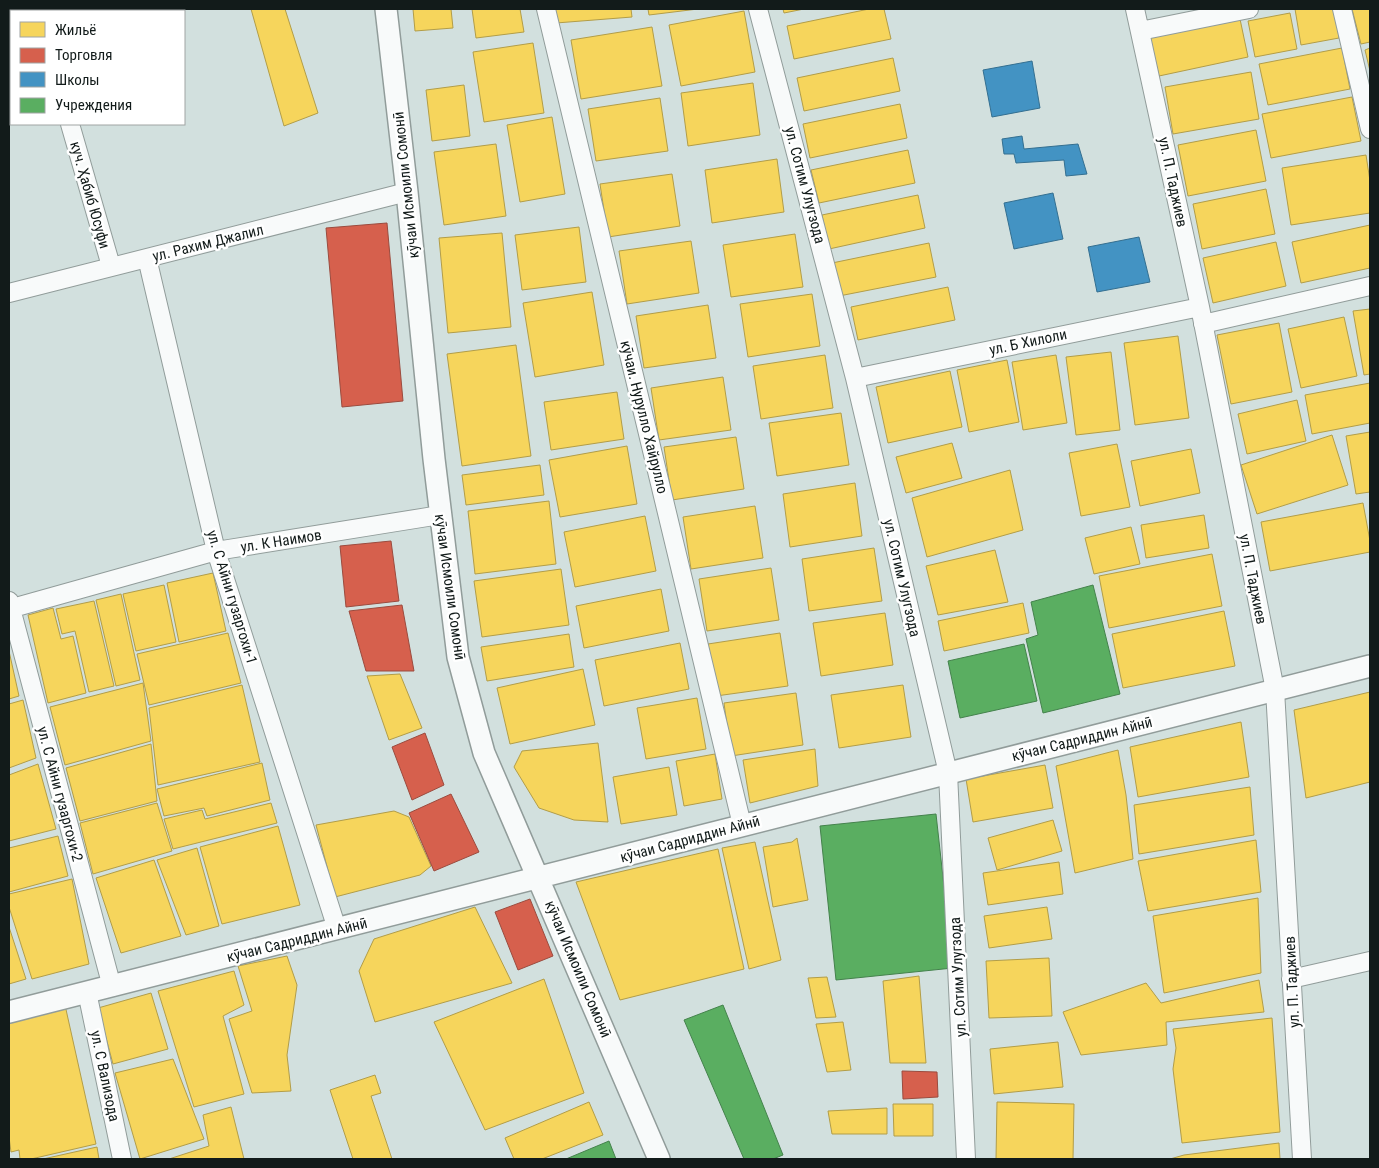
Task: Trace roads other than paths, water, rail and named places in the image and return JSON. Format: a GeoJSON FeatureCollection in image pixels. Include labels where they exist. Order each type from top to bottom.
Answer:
{"type":"FeatureCollection","features":[{"type":"Feature","properties":{"kind":"street","name":"кӯчаи Исмоили Сомонӣ"},"geometry":{"type":"LineString","coordinates":[[386,9],[440,515],[458,657],[484,753],[659,1159]]}},
{"type":"Feature","properties":{"kind":"street","name":"кӯчаи. Нурулло Хайрулло"},"geometry":{"type":"LineString","coordinates":[[546,9],[742,825]]}},
{"type":"Feature","properties":{"kind":"street","name":"ул. Сотим Улугзода"},"geometry":{"type":"LineString","coordinates":[[758,9],[855,378],[948,773],[966,1159]]}},
{"type":"Feature","properties":{"kind":"street","name":"ул. П. Таджиев"},"geometry":{"type":"LineString","coordinates":[[1135,9],[1201,315],[1275,690],[1302,1159]]}},
{"type":"Feature","properties":{"kind":"street"},"geometry":{"type":"LineString","coordinates":[[1140,31],[1249,9]]}},
{"type":"Feature","properties":{"kind":"street"},"geometry":{"type":"LineString","coordinates":[[1342,9],[1370,129]]}},
{"type":"Feature","properties":{"kind":"street","name":"куч. Ҳабиб Юсуфи"},"geometry":{"type":"LineString","coordinates":[[70,125],[110,266]]}},
{"type":"Feature","properties":{"kind":"street","name":"ул. Рахим Джалил"},"geometry":{"type":"LineString","coordinates":[[9,293],[407,192]]}},
{"type":"Feature","properties":{"kind":"street","name":"ул. С Айни гузаргохи-1"},"geometry":{"type":"LineString","coordinates":[[147,258],[216,552],[337,929]]}},
{"type":"Feature","properties":{"kind":"street","name":"ул. Б Хилоли"},"geometry":{"type":"LineString","coordinates":[[855,378],[1370,286]]}},
{"type":"Feature","properties":{"kind":"street","name":"ул. К Наимов"},"geometry":{"type":"LineString","coordinates":[[9,606],[216,552],[440,515]]}},
{"type":"Feature","properties":{"kind":"street","name":"ул. С Айни гузаргохи-2"},"geometry":{"type":"LineString","coordinates":[[9,606],[112,987]]}},
{"type":"Feature","properties":{"kind":"street","name":"кӯчаи Садриддин Айнӣ"},"geometry":{"type":"LineString","coordinates":[[9,1012],[539,879],[742,825],[1370,666]]}},
{"type":"Feature","properties":{"kind":"street"},"geometry":{"type":"LineString","coordinates":[[1292,979],[1370,961]]}},
{"type":"Feature","properties":{"kind":"street","name":"ул. С Вализода"},"geometry":{"type":"LineString","coordinates":[[87,992],[122,1159]]}}]}
